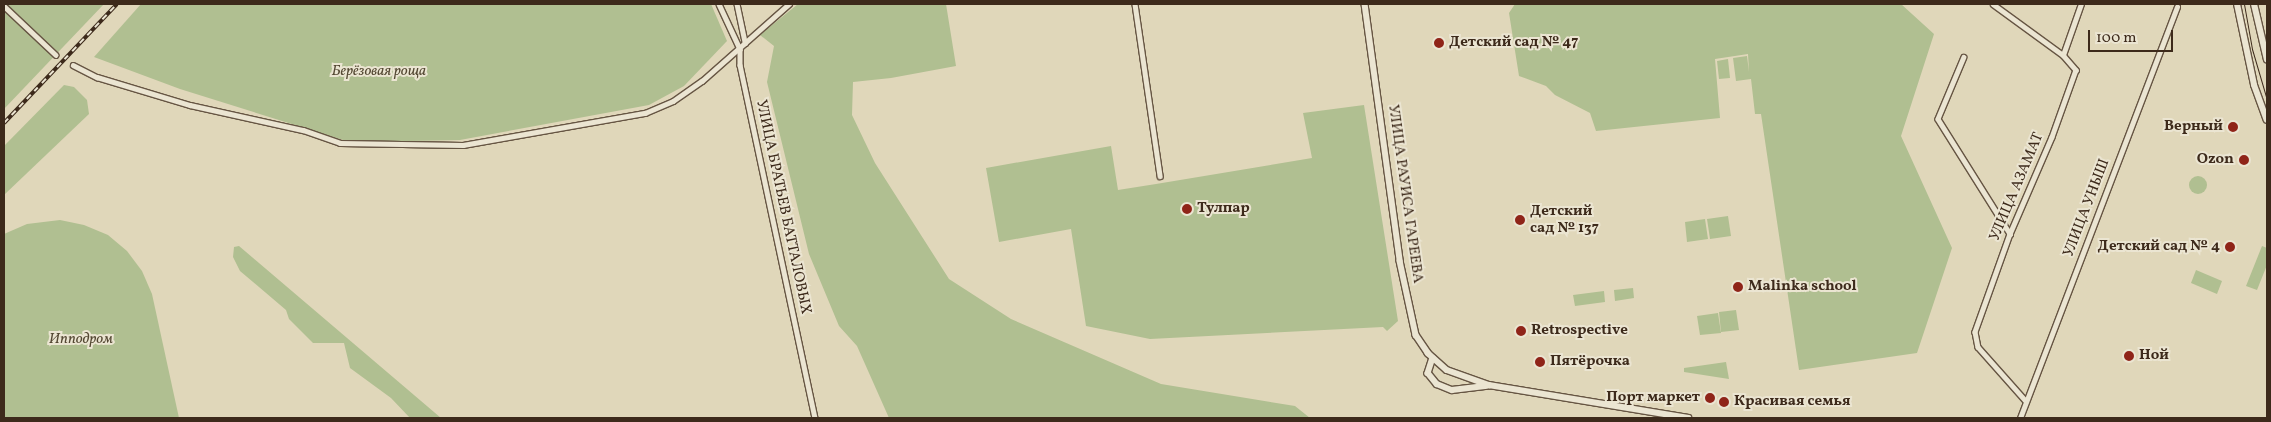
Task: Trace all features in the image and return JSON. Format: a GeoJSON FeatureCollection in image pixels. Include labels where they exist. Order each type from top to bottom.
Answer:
{"type":"FeatureCollection","features":[{"type":"Feature","properties":{"kind":"main road"},"geometry":{"type":"LineString","coordinates":[[2237,4],[2252,76],[2267,120]]}},
{"type":"Feature","properties":{"kind":"main road"},"geometry":{"type":"LineString","coordinates":[[2254,4],[2267,60]]}},
{"type":"Feature","properties":{"kind":"street","name":"УЛИЦА БРАТЬЕВ БАТТАЛОВЫХ"},"geometry":{"type":"LineString","coordinates":[[719,4],[740,49],[740,65],[815,418]]}},
{"type":"Feature","properties":{"kind":"street"},"geometry":{"type":"LineString","coordinates":[[737,4],[745,43]]}},
{"type":"Feature","properties":{"kind":"street"},"geometry":{"type":"LineString","coordinates":[[74,65],[97,77],[190,105],[304,130],[340,143],[464,144],[645,113],[688,93],[789,4]]}},
{"type":"Feature","properties":{"kind":"street"},"geometry":{"type":"LineString","coordinates":[[1135,4],[1160,176]]}},
{"type":"Feature","properties":{"kind":"street","name":"УЛИЦА РАУИСА ГАРЕЕВА"},"geometry":{"type":"LineString","coordinates":[[1366,4],[1400,260],[1416,335],[1433,358],[1447,370],[1489,385],[1688,418]]}},
{"type":"Feature","properties":{"kind":"street","name":"УЛИЦА АЗАМАТ"},"geometry":{"type":"LineString","coordinates":[[1993,4],[2063,55],[2076,70],[2052,137],[2010,234],[1975,332],[1978,347],[2026,401]]}},
{"type":"Feature","properties":{"kind":"street"},"geometry":{"type":"LineString","coordinates":[[2063,55],[2081,4]]}},
{"type":"Feature","properties":{"kind":"street"},"geometry":{"type":"LineString","coordinates":[[4,6],[56,55]]}},
{"type":"Feature","properties":{"kind":"street","name":"УЛИЦА УНЫШ"},"geometry":{"type":"LineString","coordinates":[[2020,418],[2177,7]]}},
{"type":"Feature","properties":{"kind":"street"},"geometry":{"type":"LineString","coordinates":[[1964,57],[1938,119],[2010,234]]}},
{"type":"Feature","properties":{"kind":"street"},"geometry":{"type":"LineString","coordinates":[[1433,358],[1428,374],[1437,384],[1452,390],[1489,385]]}},
{"type":"Feature","properties":{"kind":"green space"},"geometry":{"type":"Polygon","coordinates":[[[4,4],[104,4],[4,109],[4,4]]]}},
{"type":"Feature","properties":{"kind":"green space","name":"Берёзовая роща"},"geometry":{"type":"Polygon","coordinates":[[[141,4],[711,4],[727,41],[684,86],[649,105],[460,140],[362,142],[343,140],[180,89],[94,57],[141,4]]]}},
{"type":"Feature","properties":{"kind":"green space"},"geometry":{"type":"Polygon","coordinates":[[[798,4],[946,4],[956,66],[891,78],[853,82],[852,115],[875,163],[949,279],[1011,319],[1161,384],[1295,406],[1310,418],[889,418],[857,346],[839,326],[809,254],[767,82],[774,46],[760,35],[798,4]]]}},
{"type":"Feature","properties":{"kind":"green space"},"geometry":{"type":"Polygon","coordinates":[[[1515,4],[1901,4],[1934,34],[1901,136],[1952,248],[1917,353],[1799,370],[1761,114],[1755,114],[1751,79],[1736,81],[1733,58],[1747,56],[1749,72],[1748,54],[1715,59],[1720,118],[1596,131],[1590,113],[1555,95],[1546,86],[1519,76],[1509,13],[1515,4]]]}},
{"type":"Feature","properties":{"kind":"green space"},"geometry":{"type":"Polygon","coordinates":[[[1728,59],[1730,78],[1719,79],[1717,61],[1728,59]]]}},
{"type":"Feature","properties":{"kind":"green space"},"geometry":{"type":"Polygon","coordinates":[[[64,85],[74,87],[87,100],[89,114],[4,195],[4,146],[64,85]]]}},
{"type":"Feature","properties":{"kind":"green space","name":"Тулпар"},"geometry":{"type":"Polygon","coordinates":[[[1364,105],[1398,321],[1387,331],[1383,327],[1150,339],[1086,326],[1071,229],[999,242],[986,168],[1111,146],[1118,190],[1312,158],[1303,113],[1364,105]]]}},
{"type":"Feature","properties":{"kind":"green space"},"geometry":{"type":"Polygon","coordinates":[[[2198,176],[2204,179],[2207,185],[2204,191],[2198,194],[2192,191],[2189,185],[2192,179],[2198,176]]]}},
{"type":"Feature","properties":{"kind":"green space"},"geometry":{"type":"Polygon","coordinates":[[[1728,216],[1731,236],[1710,239],[1707,219],[1728,216]]]}},
{"type":"Feature","properties":{"kind":"green space"},"geometry":{"type":"Polygon","coordinates":[[[1705,219],[1708,239],[1687,242],[1685,222],[1705,219]]]}},
{"type":"Feature","properties":{"kind":"green space","name":"Ипподром"},"geometry":{"type":"Polygon","coordinates":[[[60,220],[84,225],[108,235],[127,251],[142,271],[152,294],[179,418],[4,418],[4,234],[27,224],[60,220]]]}},
{"type":"Feature","properties":{"kind":"green space"},"geometry":{"type":"Polygon","coordinates":[[[239,246],[441,418],[410,418],[391,398],[350,368],[344,343],[313,343],[289,319],[286,310],[240,271],[233,257],[234,247],[239,246]]]}},
{"type":"Feature","properties":{"kind":"green space"},"geometry":{"type":"Polygon","coordinates":[[[2262,246],[2267,248],[2267,265],[2257,290],[2246,286],[2262,246]]]}},
{"type":"Feature","properties":{"kind":"green space"},"geometry":{"type":"Polygon","coordinates":[[[2196,270],[2222,281],[2217,294],[2191,283],[2196,270]]]}},
{"type":"Feature","properties":{"kind":"green space"},"geometry":{"type":"Polygon","coordinates":[[[1633,288],[1634,298],[1615,301],[1614,290],[1633,288]]]}},
{"type":"Feature","properties":{"kind":"green space"},"geometry":{"type":"Polygon","coordinates":[[[1604,291],[1605,302],[1575,306],[1573,295],[1604,291]]]}},
{"type":"Feature","properties":{"kind":"green space"},"geometry":{"type":"Polygon","coordinates":[[[1736,310],[1739,330],[1721,332],[1719,312],[1736,310]]]}},
{"type":"Feature","properties":{"kind":"green space"},"geometry":{"type":"Polygon","coordinates":[[[1718,313],[1721,333],[1700,335],[1697,316],[1718,313]]]}},
{"type":"Feature","properties":{"kind":"green space"},"geometry":{"type":"Polygon","coordinates":[[[1726,362],[1729,379],[1684,372],[1684,368],[1726,362]]]}},
{"type":"Feature","properties":{"kind":"tram line"},"geometry":{"type":"LineString","coordinates":[[2244,4],[2252,49],[2267,100]]}},
{"type":"Feature","properties":{"kind":"railway"},"geometry":{"type":"LineString","coordinates":[[4,123],[117,4]]}},
{"type":"Feature","properties":{"kind":"place","name":"Детский сад № 47"},"geometry":{"type":"Point","coordinates":[1439,43]}},
{"type":"Feature","properties":{"kind":"place","name":"Верный"},"geometry":{"type":"Point","coordinates":[2233,127]}},
{"type":"Feature","properties":{"kind":"place","name":"Ozon"},"geometry":{"type":"Point","coordinates":[2244,160]}},
{"type":"Feature","properties":{"kind":"place","name":"Тулпар"},"geometry":{"type":"Point","coordinates":[1187,209]}},
{"type":"Feature","properties":{"kind":"place","name":"Детский сад № 137"},"geometry":{"type":"Point","coordinates":[1520,220]}},
{"type":"Feature","properties":{"kind":"place","name":"Детский сад № 4"},"geometry":{"type":"Point","coordinates":[2230,247]}},
{"type":"Feature","properties":{"kind":"place","name":"Malinka school"},"geometry":{"type":"Point","coordinates":[1738,287]}},
{"type":"Feature","properties":{"kind":"place","name":"Retrospective"},"geometry":{"type":"Point","coordinates":[1521,331]}},
{"type":"Feature","properties":{"kind":"place","name":"Ной"},"geometry":{"type":"Point","coordinates":[2129,356]}},
{"type":"Feature","properties":{"kind":"place","name":"Пятёрочка"},"geometry":{"type":"Point","coordinates":[1540,362]}},
{"type":"Feature","properties":{"kind":"place","name":"Порт маркет"},"geometry":{"type":"Point","coordinates":[1710,398]}},
{"type":"Feature","properties":{"kind":"place","name":"Красивая семья"},"geometry":{"type":"Point","coordinates":[1724,402]}}]}
